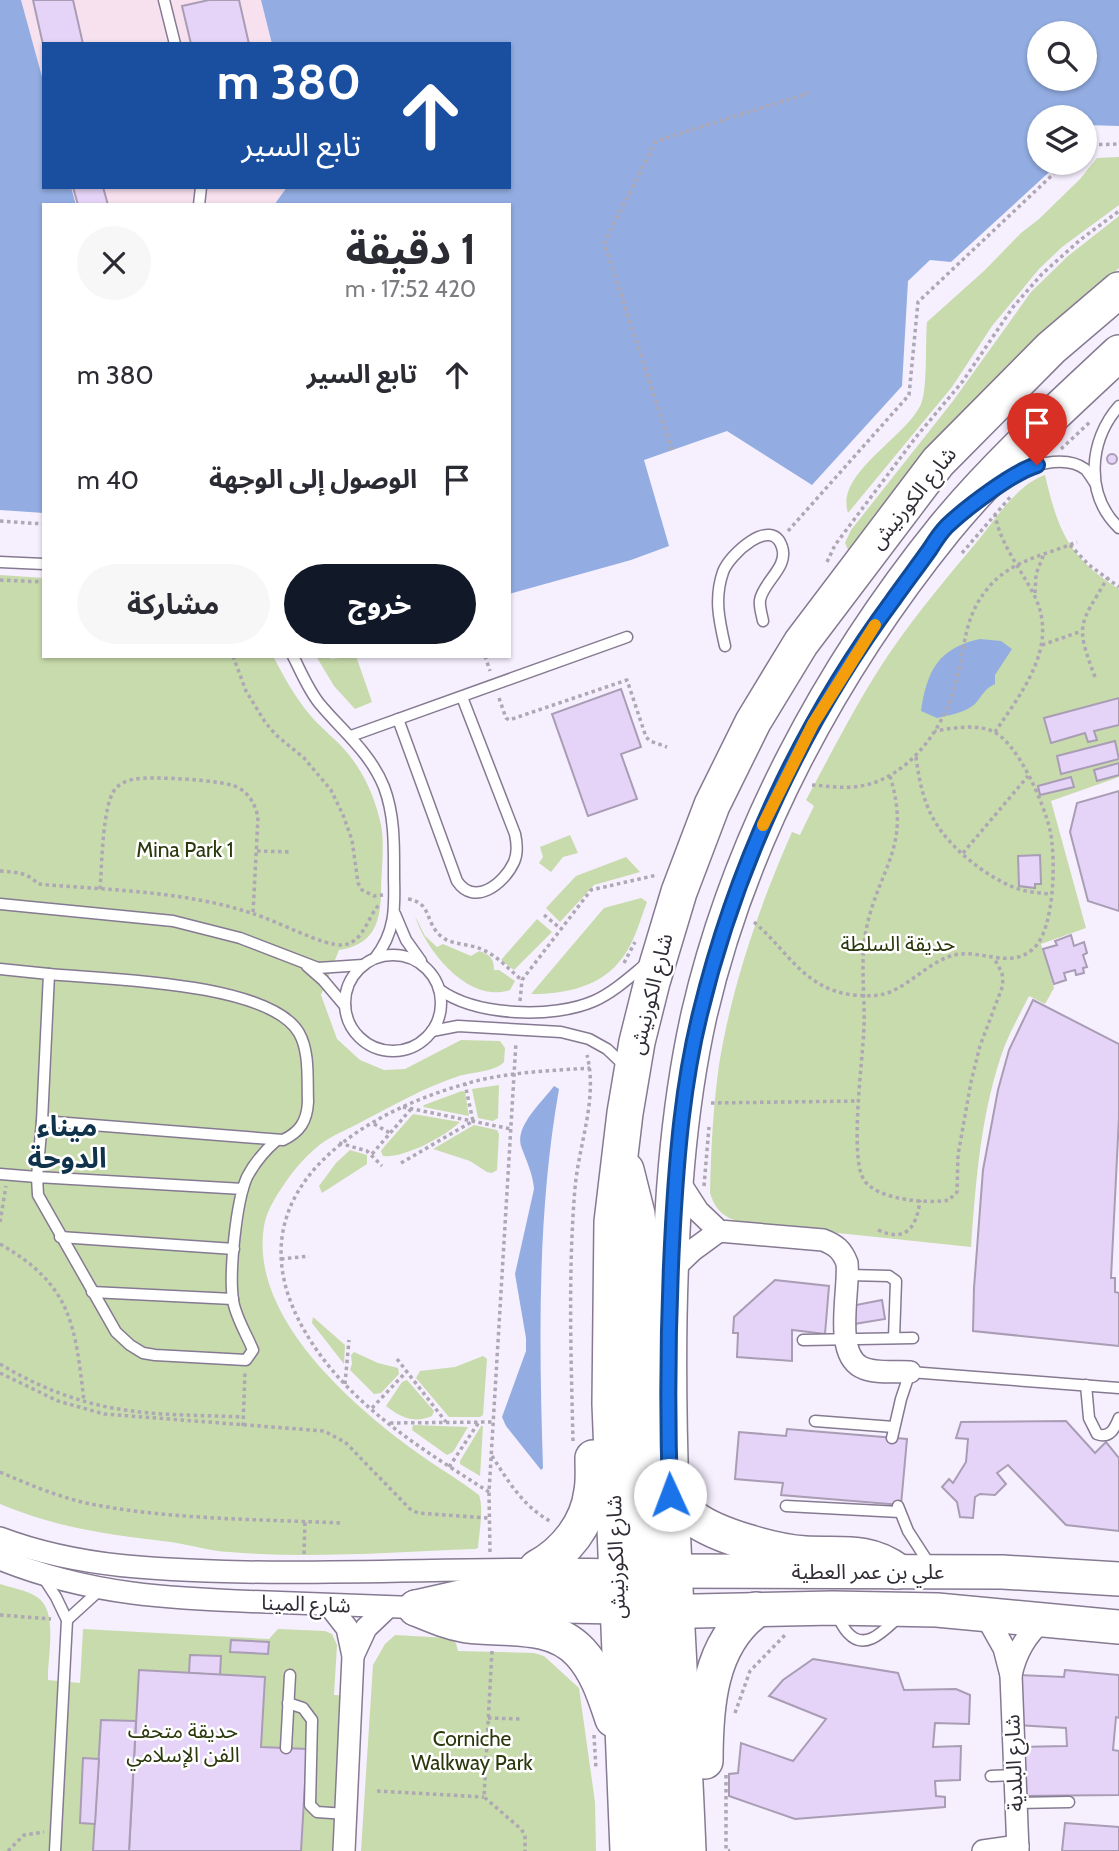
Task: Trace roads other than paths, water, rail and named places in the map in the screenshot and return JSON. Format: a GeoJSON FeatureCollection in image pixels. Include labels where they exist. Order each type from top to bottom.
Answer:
{"type":"FeatureCollection","features":[{"type":"Feature","properties":{"kind":"highway","name":"شارع الكورنيش"},"geometry":{"type":"LineString","coordinates":[[684,1841],[610,1404],[610,1266],[620,1154],[631,1072],[660,952],[712,805],[753,722],[801,643],[938,462],[1051,348],[1119,290]]}},
{"type":"Feature","properties":{"kind":"highway","name":"شارع الكورنيش"},"geometry":{"type":"LineString","coordinates":[[628,1851],[624,1750],[643,1590],[670,1495],[670,1272],[676,1175],[683,1106],[699,1016],[720,940],[755,845],[813,724],[881,616],[946,527],[1004,464],[1119,353]]}},
{"type":"Feature","properties":{"kind":"highway"},"geometry":{"type":"LineString","coordinates":[[402,1607],[478,1594],[643,1590],[641,1256],[637,1214],[620,1154]]}},
{"type":"Feature","properties":{"kind":"highway"},"geometry":{"type":"LineString","coordinates":[[537,1568],[566,1547],[584,1517],[593,1489],[596,1441],[610,1404]]}},
{"type":"Feature","properties":{"kind":"highway"},"geometry":{"type":"LineString","coordinates":[[670,1495],[685,1511],[702,1523],[757,1544],[790,1552],[869,1556],[897,1571]]}},
{"type":"Feature","properties":{"kind":"highway"},"geometry":{"type":"LineString","coordinates":[[402,1607],[450,1621],[538,1630],[571,1643],[595,1673],[624,1750]]}},
{"type":"Feature","properties":{"kind":"highway"},"geometry":{"type":"LineString","coordinates":[[684,1841],[702,1785],[705,1718],[712,1682],[732,1632],[756,1610]]}},
{"type":"Feature","properties":{"kind":"main road","name":"علي بن عمر العطية"},"geometry":{"type":"LineString","coordinates":[[643,1590],[897,1571],[1002,1572],[1119,1579]]}},
{"type":"Feature","properties":{"kind":"main road","name":"علي بن عمر العطية"},"geometry":{"type":"LineString","coordinates":[[643,1590],[756,1610],[923,1610],[1119,1627]]}},
{"type":"Feature","properties":{"kind":"main road"},"geometry":{"type":"LineString","coordinates":[[923,1610],[966,1599],[990,1597],[1119,1607]]}},
{"type":"Feature","properties":{"kind":"street"},"geometry":{"type":"LineString","coordinates":[[676,1175],[698,1212],[719,1231],[823,1240],[835,1245],[842,1252],[849,1275],[845,1338],[852,1360],[862,1368],[910,1372]]}},
{"type":"Feature","properties":{"kind":"street"},"geometry":{"type":"LineString","coordinates":[[670,1272],[693,1250],[719,1231]]}},
{"type":"Feature","properties":{"kind":"street","name":"شارع المينا"},"geometry":{"type":"LineString","coordinates":[[0,1538],[67,1558],[119,1566],[303,1573],[537,1568],[643,1590]]}},
{"type":"Feature","properties":{"kind":"street","name":"شارع المينا"},"geometry":{"type":"LineString","coordinates":[[0,1559],[41,1574],[102,1589],[165,1598],[402,1607]]}},
{"type":"Feature","properties":{"kind":"street"},"geometry":{"type":"LineString","coordinates":[[351,1605],[352,1573]]}},
{"type":"Feature","properties":{"kind":"street"},"geometry":{"type":"LineString","coordinates":[[329,1605],[347,1628],[354,1656],[344,1851]]}},
{"type":"Feature","properties":{"kind":"street"},"geometry":{"type":"LineString","coordinates":[[354,1656],[366,1628],[402,1607]]}},
{"type":"Feature","properties":{"kind":"street","name":"شارع البلدية"},"geometry":{"type":"LineString","coordinates":[[986,1616],[1004,1648],[1011,1675],[1018,1849]]}},
{"type":"Feature","properties":{"kind":"street","name":"شارع البلدية"},"geometry":{"type":"LineString","coordinates":[[1011,1675],[1026,1638],[1044,1619]]}},
{"type":"Feature","properties":{"kind":"street"},"geometry":{"type":"LineString","coordinates":[[983,1851],[1018,1849]]}},
{"type":"Feature","properties":{"kind":"lane"},"geometry":{"type":"LineString","coordinates":[[164,0],[174,42]]}},
{"type":"Feature","properties":{"kind":"lane"},"geometry":{"type":"LineString","coordinates":[[1119,406],[1108,418],[1098,438],[1094,461],[1095,483],[1102,504],[1119,528]]}},
{"type":"Feature","properties":{"kind":"lane"},"geometry":{"type":"LineString","coordinates":[[946,527],[1016,473],[1043,465],[1076,465],[1086,470],[1095,483]]}},
{"type":"Feature","properties":{"kind":"lane"},"geometry":{"type":"LineString","coordinates":[[725,646],[717,601],[723,571],[729,559],[739,550],[759,537],[770,536],[779,541],[783,549],[783,559],[760,600],[764,621]]}},
{"type":"Feature","properties":{"kind":"lane"},"geometry":{"type":"LineString","coordinates":[[0,562],[42,564]]}},
{"type":"Feature","properties":{"kind":"lane"},"geometry":{"type":"LineString","coordinates":[[351,736],[627,637]]}},
{"type":"Feature","properties":{"kind":"lane"},"geometry":{"type":"LineString","coordinates":[[294,658],[320,704],[351,736],[375,768],[391,809],[395,913],[388,937],[375,958]]}},
{"type":"Feature","properties":{"kind":"lane"},"geometry":{"type":"LineString","coordinates":[[398,719],[457,881],[466,891],[480,894],[486,892],[509,871],[514,862],[517,843],[462,697]]}},
{"type":"Feature","properties":{"kind":"lane"},"geometry":{"type":"LineString","coordinates":[[0,904],[173,921],[240,938],[305,964],[331,969],[363,965]]}},
{"type":"Feature","properties":{"kind":"lane"},"geometry":{"type":"LineString","coordinates":[[395,913],[407,940],[433,976],[440,990],[442,1004],[432,1031],[412,1048],[386,1051],[374,1047],[354,1030],[348,1018],[345,1006],[349,983],[363,965],[375,958],[391,954],[407,956],[423,964]]}},
{"type":"Feature","properties":{"kind":"lane"},"geometry":{"type":"LineString","coordinates":[[440,990],[451,998],[472,1006],[519,1011],[556,1011],[593,1001],[623,982],[660,952]]}},
{"type":"Feature","properties":{"kind":"lane"},"geometry":{"type":"LineString","coordinates":[[305,964],[345,1006]]}},
{"type":"Feature","properties":{"kind":"lane"},"geometry":{"type":"LineString","coordinates":[[0,969],[209,990],[255,1004],[285,1018],[298,1031],[304,1045],[308,1112],[299,1129],[283,1140],[42,1121]]}},
{"type":"Feature","properties":{"kind":"lane"},"geometry":{"type":"LineString","coordinates":[[49,974],[38,1195],[116,1332],[130,1345],[143,1353],[246,1360],[253,1350],[233,1299],[234,1249],[243,1189],[260,1155],[277,1140]]}},
{"type":"Feature","properties":{"kind":"lane"},"geometry":{"type":"LineString","coordinates":[[432,1031],[458,1027],[561,1032],[589,1039],[607,1049],[631,1072]]}},
{"type":"Feature","properties":{"kind":"lane"},"geometry":{"type":"LineString","coordinates":[[4,1174],[243,1189]]}},
{"type":"Feature","properties":{"kind":"lane"},"geometry":{"type":"LineString","coordinates":[[60,1237],[234,1249]]}},
{"type":"Feature","properties":{"kind":"lane"},"geometry":{"type":"LineString","coordinates":[[849,1275],[889,1276],[896,1281],[894,1338]]}},
{"type":"Feature","properties":{"kind":"lane"},"geometry":{"type":"LineString","coordinates":[[92,1292],[233,1299]]}},
{"type":"Feature","properties":{"kind":"lane"},"geometry":{"type":"LineString","coordinates":[[803,1340],[913,1338]]}},
{"type":"Feature","properties":{"kind":"lane"},"geometry":{"type":"LineString","coordinates":[[816,1421],[893,1433],[910,1372],[1119,1388]]}},
{"type":"Feature","properties":{"kind":"lane"},"geometry":{"type":"LineString","coordinates":[[1086,1385],[1089,1418],[1097,1434],[1106,1436],[1119,1418]]}},
{"type":"Feature","properties":{"kind":"lane"},"geometry":{"type":"LineString","coordinates":[[786,1506],[899,1509],[908,1531],[933,1571]]}},
{"type":"Feature","properties":{"kind":"lane"},"geometry":{"type":"LineString","coordinates":[[41,1574],[67,1620],[55,1851]]}},
{"type":"Feature","properties":{"kind":"lane"},"geometry":{"type":"LineString","coordinates":[[67,1620],[102,1589]]}},
{"type":"Feature","properties":{"kind":"lane"},"geometry":{"type":"LineString","coordinates":[[286,1748],[290,1675]]}},
{"type":"Feature","properties":{"kind":"lane"},"geometry":{"type":"LineString","coordinates":[[288,1703],[303,1708],[312,1720],[310,1805],[317,1812],[345,1814]]}},
{"type":"Feature","properties":{"kind":"lane"},"geometry":{"type":"LineString","coordinates":[[991,1776],[1014,1775]]}},
{"type":"Feature","properties":{"kind":"lane"},"geometry":{"type":"LineString","coordinates":[[1015,1803],[1069,1802]]}},
{"type":"Feature","properties":{"kind":"water"},"geometry":{"type":"Polygon","coordinates":[[[0,0],[21,0],[42,77],[42,189],[72,189],[75,203],[42,203],[42,513],[0,510],[0,0]]]}},
{"type":"Feature","properties":{"kind":"water"},"geometry":{"type":"Polygon","coordinates":[[[261,0],[1119,0],[1119,126],[1097,125],[1097,105],[1027,105],[1027,175],[1046,175],[951,262],[930,260],[908,281],[902,386],[812,485],[727,431],[644,460],[669,546],[631,560],[511,593],[511,203],[275,203],[286,189],[511,189],[511,42],[272,42],[261,0]]]}},
{"type":"Feature","properties":{"kind":"water"},"geometry":{"type":"Polygon","coordinates":[[[980,639],[1001,641],[1012,649],[995,675],[995,684],[986,690],[975,704],[962,712],[937,718],[921,711],[927,684],[937,663],[954,648],[980,639]]]}},
{"type":"Feature","properties":{"kind":"water"},"geometry":{"type":"Polygon","coordinates":[[[554,1086],[559,1089],[547,1183],[541,1278],[541,1470],[506,1426],[502,1417],[526,1351],[515,1274],[534,1189],[520,1138],[531,1114],[554,1086]]]}},
{"type":"Feature","properties":{"kind":"district","name":"ميناء الدوحة"},"geometry":{"type":"Point","coordinates":[67,1142]}},
{"type":"Feature","properties":{"kind":"park label","name":"Mina Park 1"},"geometry":{"type":"Point","coordinates":[185,850]}},
{"type":"Feature","properties":{"kind":"park label","name":"حديقة السلطة"},"geometry":{"type":"Point","coordinates":[898,944]}},
{"type":"Feature","properties":{"kind":"park label","name":"حديقة متحف الفن الإسلامي"},"geometry":{"type":"Point","coordinates":[183,1743]}},
{"type":"Feature","properties":{"kind":"park label","name":"Corniche Walkway Park"},"geometry":{"type":"Point","coordinates":[472,1751]}}]}
